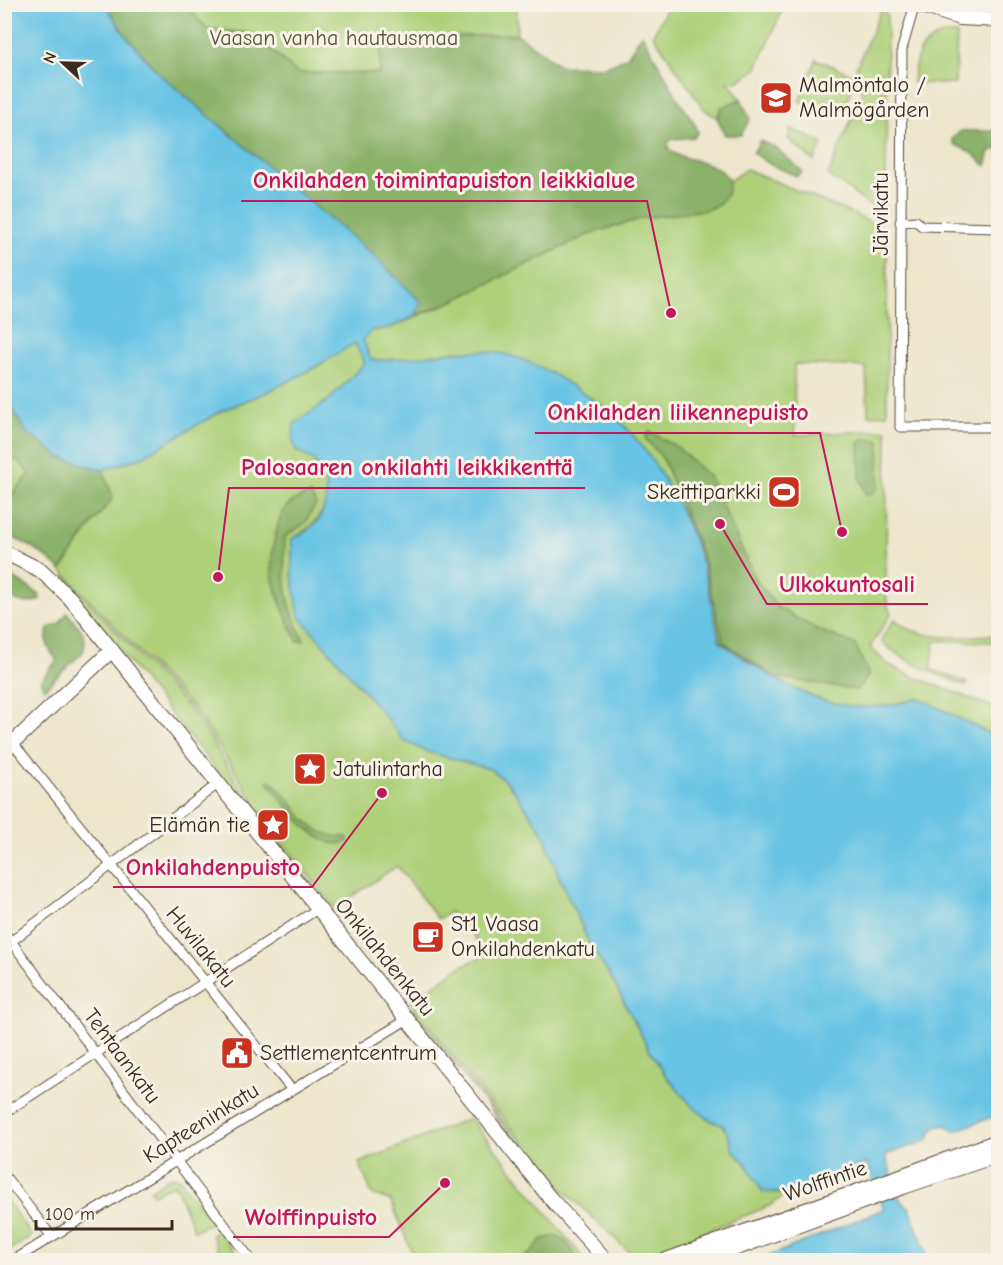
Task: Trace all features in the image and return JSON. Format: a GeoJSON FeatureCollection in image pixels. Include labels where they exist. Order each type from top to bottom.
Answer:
{"type":"FeatureCollection","features":[{"type":"Feature","properties":{"kind":"main road"},"geometry":{"type":"LineString","coordinates":[[915,4],[960,18],[999,20]]}},
{"type":"Feature","properties":{"kind":"main road","name":"Onkilahdenkatu"},"geometry":{"type":"LineString","coordinates":[[4,552],[40,570],[52,580],[112,650],[550,1198],[606,1260]]}},
{"type":"Feature","properties":{"kind":"main road"},"geometry":{"type":"LineString","coordinates":[[9,747],[112,650]]}},
{"type":"Feature","properties":{"kind":"main road","name":"Wolffintie"},"geometry":{"type":"LineString","coordinates":[[704,1260],[999,1141]]}},
{"type":"Feature","properties":{"kind":"main road","name":"Wolffintie"},"geometry":{"type":"LineString","coordinates":[[901,1182],[999,1155]]}},
{"type":"Feature","properties":{"kind":"main road","name":"Wolffintie"},"geometry":{"type":"LineString","coordinates":[[666,1260],[872,1193]]}},
{"type":"Feature","properties":{"kind":"street","name":"Järvikatu"},"geometry":{"type":"LineString","coordinates":[[915,4],[902,49],[900,427],[999,427]]}},
{"type":"Feature","properties":{"kind":"street"},"geometry":{"type":"LineString","coordinates":[[900,222],[916,221],[922,226],[999,228]]}},
{"type":"Feature","properties":{"kind":"street","name":"Huvilakatu"},"geometry":{"type":"LineString","coordinates":[[9,747],[111,866],[292,1090]]}},
{"type":"Feature","properties":{"kind":"street"},"geometry":{"type":"LineString","coordinates":[[8,944],[219,783]]}},
{"type":"Feature","properties":{"kind":"street"},"geometry":{"type":"LineString","coordinates":[[4,1113],[319,908]]}},
{"type":"Feature","properties":{"kind":"street","name":"Tehtaankatu"},"geometry":{"type":"LineString","coordinates":[[4,932],[8,944],[96,1053],[251,1260]]}},
{"type":"Feature","properties":{"kind":"street","name":"Kapteeninkatu"},"geometry":{"type":"LineString","coordinates":[[14,1260],[408,1019]]}},
{"type":"Feature","properties":{"kind":"street"},"geometry":{"type":"LineString","coordinates":[[4,1175],[52,1238]]}},
{"type":"Feature","properties":{"kind":"green space"},"geometry":{"type":"Polygon","coordinates":[[[743,4],[746,7],[768,5],[782,11],[756,70],[737,82],[727,80],[741,99],[722,107],[717,118],[704,109],[653,35],[669,5],[743,4]]]}},
{"type":"Feature","properties":{"kind":"green space"},"geometry":{"type":"Polygon","coordinates":[[[106,5],[186,5],[206,28],[253,34],[297,73],[380,73],[381,40],[517,34],[561,66],[605,67],[627,57],[642,34],[698,132],[694,137],[672,139],[668,147],[677,155],[713,166],[720,171],[729,181],[727,194],[718,205],[705,210],[643,218],[589,234],[453,301],[415,316],[420,302],[374,256],[158,73],[123,32],[106,5]]]}},
{"type":"Feature","properties":{"kind":"green space","name":"Vaasan vanha hautausmaa"},"geometry":{"type":"Polygon","coordinates":[[[186,5],[517,5],[517,34],[381,40],[380,73],[297,73],[253,34],[206,28],[186,5]]]}},
{"type":"Feature","properties":{"kind":"green space"},"geometry":{"type":"Polygon","coordinates":[[[869,5],[883,6],[887,17],[886,212],[867,204],[828,175],[862,94],[856,68],[881,10],[869,5]]]}},
{"type":"Feature","properties":{"kind":"green space"},"geometry":{"type":"Polygon","coordinates":[[[957,34],[955,84],[913,83],[917,58],[925,45],[939,36],[957,34]]]}},
{"type":"Feature","properties":{"kind":"green space"},"geometry":{"type":"Polygon","coordinates":[[[816,59],[854,75],[856,79],[840,118],[799,101],[816,59]]]}},
{"type":"Feature","properties":{"kind":"green space"},"geometry":{"type":"Polygon","coordinates":[[[741,99],[750,119],[741,135],[725,135],[717,118],[722,107],[741,99]]]}},
{"type":"Feature","properties":{"kind":"green space"},"geometry":{"type":"Polygon","coordinates":[[[791,129],[823,143],[814,161],[788,139],[791,129]]]}},
{"type":"Feature","properties":{"kind":"green space"},"geometry":{"type":"Polygon","coordinates":[[[961,131],[998,131],[998,151],[996,149],[990,151],[986,166],[972,153],[954,144],[952,139],[961,131]]]}},
{"type":"Feature","properties":{"kind":"green space"},"geometry":{"type":"Polygon","coordinates":[[[760,141],[776,148],[802,171],[797,176],[773,166],[753,153],[760,141]]]}},
{"type":"Feature","properties":{"kind":"green space"},"geometry":{"type":"Polygon","coordinates":[[[746,169],[860,217],[887,232],[887,414],[868,415],[866,367],[794,364],[795,435],[887,430],[886,591],[891,614],[870,647],[887,664],[914,677],[998,709],[998,738],[919,698],[890,705],[863,707],[837,704],[813,697],[766,673],[720,641],[701,558],[682,512],[656,466],[626,427],[603,406],[557,377],[456,351],[401,361],[371,360],[363,340],[373,330],[390,328],[453,301],[589,234],[643,218],[705,210],[718,205],[727,194],[729,181],[746,169]],[[663,459],[703,558],[723,641],[855,644],[818,630],[777,607],[755,579],[728,519],[663,459]]]}},
{"type":"Feature","properties":{"kind":"green space"},"geometry":{"type":"Polygon","coordinates":[[[355,342],[365,363],[330,399],[294,424],[319,469],[328,492],[321,514],[310,526],[292,539],[299,616],[370,698],[428,752],[491,769],[508,783],[543,832],[558,874],[590,945],[612,979],[650,1051],[666,1076],[693,1107],[710,1120],[724,1126],[735,1153],[745,1162],[763,1192],[783,1193],[781,1198],[769,1206],[645,1256],[628,1251],[555,1182],[410,1002],[460,967],[483,956],[474,936],[450,912],[438,919],[397,866],[335,908],[268,824],[192,707],[61,570],[92,524],[113,498],[103,470],[142,457],[221,411],[267,392],[314,368],[355,342]]]}},
{"type":"Feature","properties":{"kind":"green space"},"geometry":{"type":"Polygon","coordinates":[[[4,394],[27,432],[60,457],[103,470],[113,498],[92,524],[61,570],[35,549],[5,535],[5,502],[30,474],[17,460],[5,463],[4,394]]]}},
{"type":"Feature","properties":{"kind":"green space"},"geometry":{"type":"Polygon","coordinates":[[[650,432],[677,447],[709,476],[755,579],[777,607],[818,630],[855,644],[869,675],[857,690],[774,677],[723,641],[703,558],[663,459],[645,438],[650,432]]]}},
{"type":"Feature","properties":{"kind":"green space"},"geometry":{"type":"Polygon","coordinates":[[[865,439],[880,440],[879,486],[873,494],[866,495],[860,477],[859,442],[865,439]]]}},
{"type":"Feature","properties":{"kind":"green space"},"geometry":{"type":"Polygon","coordinates":[[[4,444],[31,474],[4,502],[4,444]]]}},
{"type":"Feature","properties":{"kind":"green space"},"geometry":{"type":"Polygon","coordinates":[[[310,494],[316,504],[305,523],[285,537],[284,565],[289,602],[304,641],[297,641],[275,589],[272,557],[277,528],[286,507],[291,502],[310,494]]]}},
{"type":"Feature","properties":{"kind":"green space"},"geometry":{"type":"Polygon","coordinates":[[[4,572],[39,594],[40,599],[22,602],[13,600],[5,594],[4,572]]]}},
{"type":"Feature","properties":{"kind":"green space"},"geometry":{"type":"Polygon","coordinates":[[[65,577],[190,709],[207,732],[248,801],[236,794],[62,580],[65,577]]]}},
{"type":"Feature","properties":{"kind":"green space"},"geometry":{"type":"Polygon","coordinates":[[[67,613],[84,635],[85,646],[83,652],[44,689],[42,680],[57,660],[48,645],[48,628],[59,624],[67,613]]]}},
{"type":"Feature","properties":{"kind":"green space"},"geometry":{"type":"Polygon","coordinates":[[[895,619],[906,627],[930,635],[958,637],[998,635],[998,642],[935,641],[931,669],[968,683],[966,686],[911,662],[882,642],[883,636],[895,619]]]}},
{"type":"Feature","properties":{"kind":"green space"},"geometry":{"type":"Polygon","coordinates":[[[270,780],[310,825],[331,835],[347,837],[348,841],[337,844],[325,841],[314,834],[282,801],[268,782],[270,780]]]}},
{"type":"Feature","properties":{"kind":"green space"},"geometry":{"type":"Polygon","coordinates":[[[266,826],[333,912],[282,853],[266,826]]]}},
{"type":"Feature","properties":{"kind":"green space"},"geometry":{"type":"Polygon","coordinates":[[[410,1009],[413,1009],[553,1185],[550,1187],[504,1130],[491,1109],[410,1012],[410,1009]]]}},
{"type":"Feature","properties":{"kind":"green space"},"geometry":{"type":"Polygon","coordinates":[[[470,1118],[584,1260],[415,1260],[391,1201],[372,1194],[359,1163],[470,1118]]]}},
{"type":"Feature","properties":{"kind":"green space"},"geometry":{"type":"Polygon","coordinates":[[[172,1176],[179,1178],[212,1222],[194,1231],[175,1184],[153,1194],[150,1190],[172,1176]]]}},
{"type":"Feature","properties":{"kind":"green space"},"geometry":{"type":"Polygon","coordinates":[[[5,1198],[32,1236],[5,1253],[5,1198]]]}},
{"type":"Feature","properties":{"kind":"green space"},"geometry":{"type":"Polygon","coordinates":[[[219,1231],[241,1260],[222,1260],[212,1235],[219,1231]]]}},
{"type":"Feature","properties":{"kind":"green space"},"geometry":{"type":"Polygon","coordinates":[[[555,1236],[569,1245],[576,1260],[518,1260],[531,1253],[541,1240],[555,1236]]]}},
{"type":"Feature","properties":{"kind":"water"},"geometry":{"type":"Polygon","coordinates":[[[4,5],[106,5],[123,32],[158,73],[374,256],[421,302],[415,316],[390,328],[373,330],[363,340],[371,360],[402,359],[462,351],[493,352],[534,364],[599,403],[634,436],[673,495],[703,567],[720,642],[766,673],[813,697],[837,704],[863,707],[890,705],[919,698],[998,738],[998,1115],[955,1131],[944,1124],[937,1126],[927,1141],[885,1155],[901,1202],[909,1207],[929,1260],[760,1260],[884,1209],[867,1164],[783,1193],[763,1192],[745,1162],[735,1153],[724,1126],[710,1120],[693,1107],[666,1076],[650,1051],[612,979],[590,945],[558,874],[543,832],[508,783],[490,769],[428,752],[404,741],[299,616],[292,575],[292,539],[310,529],[318,520],[325,503],[326,484],[318,467],[296,451],[293,441],[294,424],[330,399],[365,363],[355,343],[314,368],[267,392],[221,411],[142,457],[103,470],[60,457],[26,432],[4,394],[4,5]]]}},
{"type":"Feature","properties":{"kind":"place","name":"Malmöntalo / Malmögården"},"geometry":{"type":"Point","coordinates":[776,98]}},
{"type":"Feature","properties":{"kind":"place","name":"Onkilahden toimintapuiston leikkialue"},"geometry":{"type":"Point","coordinates":[671,313]}},
{"type":"Feature","properties":{"kind":"place","name":"Skeittiparkki"},"geometry":{"type":"Point","coordinates":[784,492]}},
{"type":"Feature","properties":{"kind":"place","name":"Ulkokuntosali"},"geometry":{"type":"Point","coordinates":[720,524]}},
{"type":"Feature","properties":{"kind":"place","name":"Onkilahden liikennepuisto"},"geometry":{"type":"Point","coordinates":[842,532]}},
{"type":"Feature","properties":{"kind":"place","name":"Palosaaren onkilahti leikkikenttä"},"geometry":{"type":"Point","coordinates":[218,577]}},
{"type":"Feature","properties":{"kind":"place","name":"Jatulintarha"},"geometry":{"type":"Point","coordinates":[310,769]}},
{"type":"Feature","properties":{"kind":"place","name":"Onkilahdenpuisto"},"geometry":{"type":"Point","coordinates":[382,793]}},
{"type":"Feature","properties":{"kind":"place","name":"Elämän tie"},"geometry":{"type":"Point","coordinates":[273,825]}},
{"type":"Feature","properties":{"kind":"place","name":"St1 Vaasa Onkilahdenkatu"},"geometry":{"type":"Point","coordinates":[428,937]}},
{"type":"Feature","properties":{"kind":"place","name":"Settlementcentrum"},"geometry":{"type":"Point","coordinates":[237,1053]}},
{"type":"Feature","properties":{"kind":"place","name":"Wolffinpuisto"},"geometry":{"type":"Point","coordinates":[445,1183]}}]}
